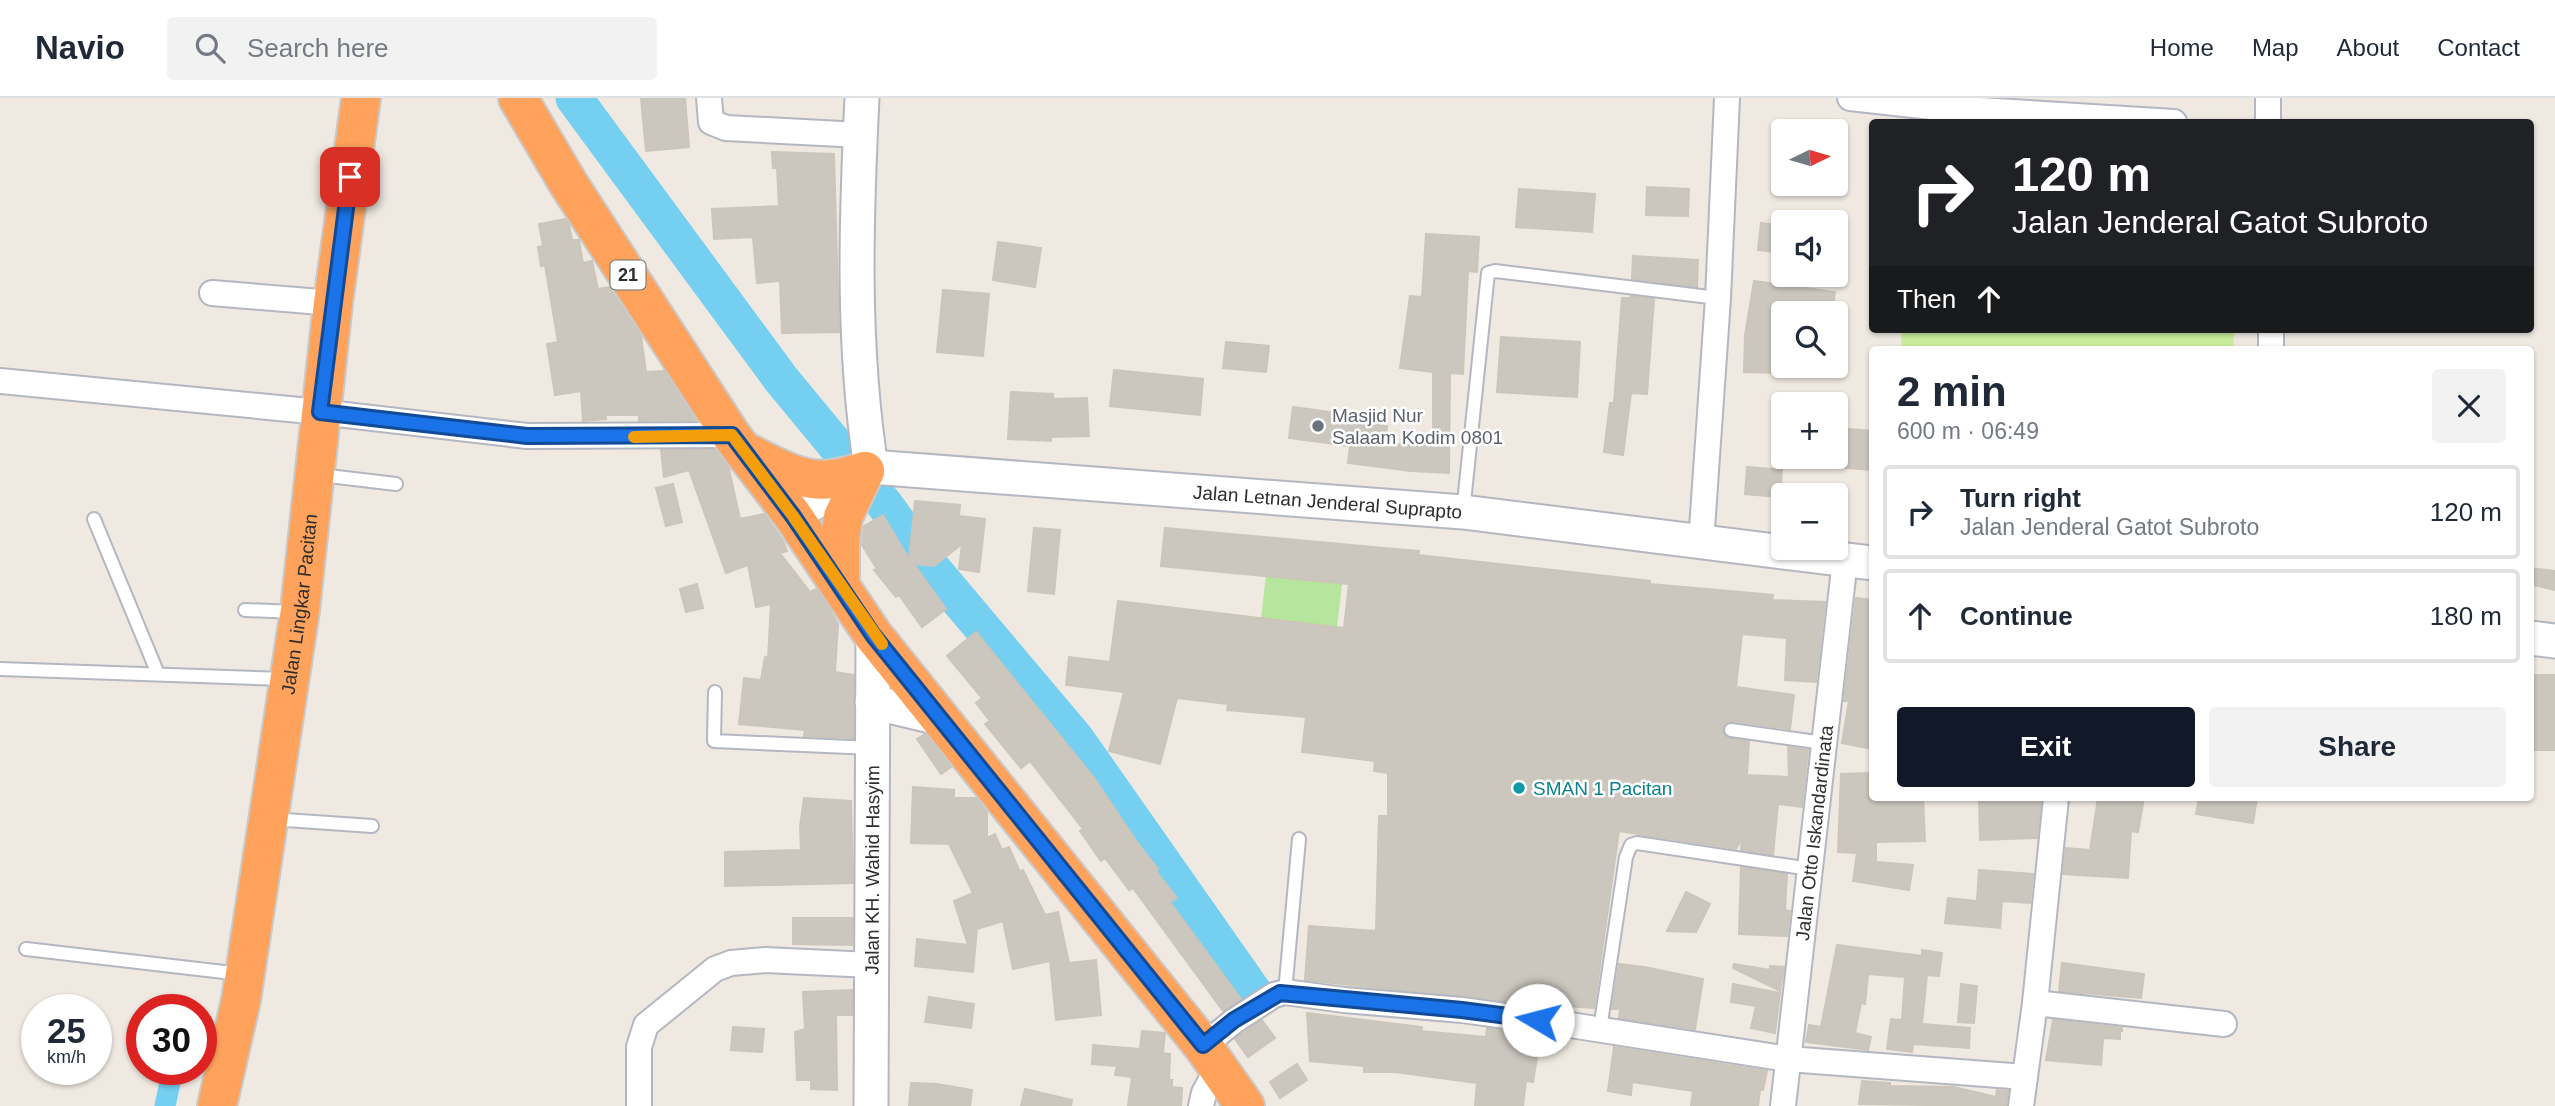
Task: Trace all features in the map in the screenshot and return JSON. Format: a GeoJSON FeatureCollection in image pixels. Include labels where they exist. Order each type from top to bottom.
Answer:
{"type":"FeatureCollection","features":[{"type":"Feature","properties":{"kind":"highway","name":"Jalan Lingkar Pacitan"},"geometry":{"type":"LineString","coordinates":[[217,1106],[245,974],[300,612],[320,412],[361,98]]}},
{"type":"Feature","properties":{"kind":"highway","name":"21"},"geometry":{"type":"LineString","coordinates":[[518,98],[568,183],[736,442],[793,516],[873,635],[943,719],[1210,1057],[1245,1106]]}},
{"type":"Feature","properties":{"kind":"highway"},"geometry":{"type":"LineString","coordinates":[[736,442],[778,468],[809,477],[830,480],[860,475]]}},
{"type":"Feature","properties":{"kind":"highway"},"geometry":{"type":"LineString","coordinates":[[840,584],[843,517],[860,475]]}},
{"type":"Feature","properties":{"kind":"main road"},"geometry":{"type":"LineString","coordinates":[[793,516],[860,475],[863,417],[857,338],[862,98]]}},
{"type":"Feature","properties":{"kind":"main road","name":"Jalan Letnan Jenderal Suprapto"},"geometry":{"type":"LineString","coordinates":[[860,475],[1464,505],[1701,543],[1859,561]]}},
{"type":"Feature","properties":{"kind":"main road","name":"Jalan KH. Wahid Hasyim"},"geometry":{"type":"LineString","coordinates":[[871,1106],[873,635]]}},
{"type":"Feature","properties":{"kind":"main road"},"geometry":{"type":"LineString","coordinates":[[2534,638],[2555,641]]}},
{"type":"Feature","properties":{"kind":"main road"},"geometry":{"type":"LineString","coordinates":[[872,702],[943,719]]}},
{"type":"Feature","properties":{"kind":"street"},"geometry":{"type":"LineString","coordinates":[[709,98],[711,122],[726,128],[860,135]]}},
{"type":"Feature","properties":{"kind":"street"},"geometry":{"type":"LineString","coordinates":[[1701,543],[1718,298],[1727,98]]}},
{"type":"Feature","properties":{"kind":"street"},"geometry":{"type":"LineString","coordinates":[[1850,98],[1931,107],[2125,119]]}},
{"type":"Feature","properties":{"kind":"street"},"geometry":{"type":"LineString","coordinates":[[2268,98],[2268,119]]}},
{"type":"Feature","properties":{"kind":"street"},"geometry":{"type":"LineString","coordinates":[[212,293],[333,303]]}},
{"type":"Feature","properties":{"kind":"street"},"geometry":{"type":"LineString","coordinates":[[0,381],[320,412],[527,436],[736,442]]}},
{"type":"Feature","properties":{"kind":"street","name":"Jalan Otto Iskandardinata"},"geometry":{"type":"LineString","coordinates":[[1783,1106],[1824,743],[1859,561]]}},
{"type":"Feature","properties":{"kind":"street"},"geometry":{"type":"LineString","coordinates":[[2021,1106],[2035,1003],[2056,801]]}},
{"type":"Feature","properties":{"kind":"street"},"geometry":{"type":"LineString","coordinates":[[639,1106],[639,1047],[646,1025],[715,969],[731,963],[765,960],[871,965]]}},
{"type":"Feature","properties":{"kind":"street"},"geometry":{"type":"LineString","coordinates":[[1201,1106],[1210,1057],[1234,1020],[1280,994],[1462,1010],[1788,1059],[2025,1077]]}},
{"type":"Feature","properties":{"kind":"street"},"geometry":{"type":"LineString","coordinates":[[2035,1003],[2224,1024]]}},
{"type":"Feature","properties":{"kind":"lane"},"geometry":{"type":"LineString","coordinates":[[1464,505],[1488,273],[1494,271],[1718,298]]}},
{"type":"Feature","properties":{"kind":"lane"},"geometry":{"type":"LineString","coordinates":[[314,474],[396,484]]}},
{"type":"Feature","properties":{"kind":"lane"},"geometry":{"type":"LineString","coordinates":[[94,519],[158,674]]}},
{"type":"Feature","properties":{"kind":"lane"},"geometry":{"type":"LineString","coordinates":[[245,610],[300,612]]}},
{"type":"Feature","properties":{"kind":"lane"},"geometry":{"type":"LineString","coordinates":[[0,669],[289,679]]}},
{"type":"Feature","properties":{"kind":"lane"},"geometry":{"type":"LineString","coordinates":[[715,692],[714,741],[872,748]]}},
{"type":"Feature","properties":{"kind":"lane"},"geometry":{"type":"LineString","coordinates":[[1731,730],[1824,743]]}},
{"type":"Feature","properties":{"kind":"lane"},"geometry":{"type":"LineString","coordinates":[[269,818],[372,826]]}},
{"type":"Feature","properties":{"kind":"lane"},"geometry":{"type":"LineString","coordinates":[[1280,994],[1299,839]]}},
{"type":"Feature","properties":{"kind":"lane"},"geometry":{"type":"LineString","coordinates":[[1600,1029],[1626,857],[1631,845],[1637,843],[1810,869]]}},
{"type":"Feature","properties":{"kind":"lane"},"geometry":{"type":"LineString","coordinates":[[26,949],[245,974]]}},
{"type":"Feature","properties":{"kind":"green space"},"geometry":{"type":"Polygon","coordinates":[[[1902,333],[2234,333],[2233,346],[1901,346],[1902,333]]]}},
{"type":"Feature","properties":{"kind":"green space"},"geometry":{"type":"Polygon","coordinates":[[[1266,575],[1342,584],[1337,627],[1261,619],[1266,575]]]}},
{"type":"Feature","properties":{"kind":"building"},"geometry":{"type":"Polygon","coordinates":[[[641,98],[685,98],[689,147],[646,151],[641,98]]]}},
{"type":"Feature","properties":{"kind":"building"},"geometry":{"type":"Polygon","coordinates":[[[772,152],[834,154],[839,332],[782,333],[780,281],[757,283],[753,237],[714,239],[712,209],[779,206],[777,168],[773,168],[772,152]]]}},
{"type":"Feature","properties":{"kind":"building"},"geometry":{"type":"Polygon","coordinates":[[[1647,187],[1689,189],[1688,216],[1646,215],[1647,187]]]}},
{"type":"Feature","properties":{"kind":"building"},"geometry":{"type":"Polygon","coordinates":[[[1519,189],[1595,194],[1592,232],[1516,227],[1519,189]]]}},
{"type":"Feature","properties":{"kind":"building"},"geometry":{"type":"Polygon","coordinates":[[[565,219],[572,240],[579,240],[583,263],[592,261],[598,289],[609,287],[641,336],[646,372],[664,371],[695,420],[639,421],[639,415],[605,415],[606,419],[583,421],[581,391],[555,395],[547,344],[558,342],[545,265],[541,266],[538,247],[543,246],[539,224],[565,219]]]}},
{"type":"Feature","properties":{"kind":"building"},"geometry":{"type":"Polygon","coordinates":[[[1761,223],[1771,224],[1771,252],[1758,250],[1761,223]]]}},
{"type":"Feature","properties":{"kind":"building"},"geometry":{"type":"Polygon","coordinates":[[[1426,234],[1479,237],[1477,272],[1468,271],[1463,374],[1450,373],[1449,473],[1348,463],[1350,446],[1289,438],[1293,407],[1344,414],[1343,420],[1387,426],[1385,444],[1433,445],[1433,372],[1400,368],[1410,296],[1422,297],[1426,234]]]}},
{"type":"Feature","properties":{"kind":"building"},"geometry":{"type":"Polygon","coordinates":[[[998,242],[1041,248],[1035,287],[993,280],[998,242]]]}},
{"type":"Feature","properties":{"kind":"building"},"geometry":{"type":"Polygon","coordinates":[[[1633,256],[1698,260],[1697,287],[1632,279],[1633,256]]]}},
{"type":"Feature","properties":{"kind":"building"},"geometry":{"type":"Polygon","coordinates":[[[1754,281],[1771,283],[1771,287],[1798,287],[1835,292],[1834,301],[1771,301],[1771,373],[1744,372],[1745,335],[1754,281]]]}},
{"type":"Feature","properties":{"kind":"building"},"geometry":{"type":"Polygon","coordinates":[[[943,290],[989,294],[983,356],[937,352],[943,290]]]}},
{"type":"Feature","properties":{"kind":"building"},"geometry":{"type":"Polygon","coordinates":[[[1631,296],[1654,299],[1647,394],[1631,393],[1623,455],[1604,452],[1610,403],[1614,403],[1622,298],[1631,296]]]}},
{"type":"Feature","properties":{"kind":"building"},"geometry":{"type":"Polygon","coordinates":[[[1501,337],[1580,342],[1577,397],[1497,392],[1501,337]]]}},
{"type":"Feature","properties":{"kind":"building"},"geometry":{"type":"Polygon","coordinates":[[[1226,342],[1269,346],[1266,372],[1223,368],[1226,342]]]}},
{"type":"Feature","properties":{"kind":"building"},"geometry":{"type":"Polygon","coordinates":[[[1114,370],[1203,379],[1200,415],[1110,406],[1114,370]]]}},
{"type":"Feature","properties":{"kind":"building"},"geometry":{"type":"Polygon","coordinates":[[[1011,392],[1053,394],[1053,399],[1087,398],[1089,436],[1051,437],[1051,441],[1008,439],[1011,392]]]}},
{"type":"Feature","properties":{"kind":"building"},"geometry":{"type":"Polygon","coordinates":[[[1848,429],[1869,431],[1869,470],[1848,468],[1848,429]]]}},
{"type":"Feature","properties":{"kind":"building"},"geometry":{"type":"Polygon","coordinates":[[[661,450],[715,450],[729,469],[740,519],[764,514],[783,541],[787,551],[780,553],[810,592],[816,589],[827,605],[838,624],[835,672],[854,675],[853,738],[804,736],[805,730],[739,724],[744,678],[761,680],[765,657],[768,658],[771,604],[756,607],[748,565],[726,573],[689,470],[664,477],[661,450]]]}},
{"type":"Feature","properties":{"kind":"building"},"geometry":{"type":"Polygon","coordinates":[[[1747,467],[1782,470],[1781,483],[1771,483],[1771,496],[1745,494],[1747,467]]]}},
{"type":"Feature","properties":{"kind":"building"},"geometry":{"type":"Polygon","coordinates":[[[673,484],[682,522],[666,526],[656,488],[673,484]]]}},
{"type":"Feature","properties":{"kind":"building"},"geometry":{"type":"Polygon","coordinates":[[[915,501],[960,505],[959,516],[985,519],[979,572],[959,569],[962,544],[934,566],[914,564],[946,609],[922,627],[899,595],[896,597],[874,570],[877,569],[862,545],[864,526],[883,515],[909,559],[915,501]]]}},
{"type":"Feature","properties":{"kind":"building"},"geometry":{"type":"Polygon","coordinates":[[[1034,528],[1060,530],[1054,594],[1028,591],[1034,528]]]}},
{"type":"Feature","properties":{"kind":"building"},"geometry":{"type":"Polygon","coordinates":[[[1165,528],[1419,551],[1418,555],[1650,581],[1650,584],[1773,595],[1772,600],[1825,602],[1816,682],[1785,680],[1787,638],[1742,634],[1736,687],[1794,695],[1790,729],[1732,721],[1722,729],[1726,737],[1749,741],[1747,775],[1789,777],[1788,747],[1808,750],[1802,807],[1778,804],[1773,855],[1741,850],[1742,838],[1736,849],[1619,831],[1594,1008],[1305,980],[1309,926],[1376,931],[1379,816],[1388,816],[1388,773],[1374,771],[1375,761],[1302,752],[1306,717],[1227,710],[1228,704],[1177,698],[1160,764],[1109,751],[1124,692],[1066,685],[1069,657],[1110,662],[1118,601],[1344,628],[1349,584],[1161,566],[1165,528]]]}},
{"type":"Feature","properties":{"kind":"building"},"geometry":{"type":"Polygon","coordinates":[[[2534,568],[2555,571],[2555,590],[2534,585],[2534,568]]]}},
{"type":"Feature","properties":{"kind":"building"},"geometry":{"type":"Polygon","coordinates":[[[697,584],[703,608],[686,612],[680,589],[697,584]]]}},
{"type":"Feature","properties":{"kind":"building"},"geometry":{"type":"Polygon","coordinates":[[[1856,598],[1869,600],[1869,748],[1842,743],[1849,701],[1844,701],[1856,598]]]}},
{"type":"Feature","properties":{"kind":"building"},"geometry":{"type":"Polygon","coordinates":[[[976,632],[1095,779],[1177,898],[1170,902],[1241,999],[1223,1011],[1133,888],[1129,890],[1105,858],[1101,861],[1080,831],[1083,829],[1030,761],[1021,768],[985,724],[990,721],[976,703],[982,698],[947,656],[976,632]]]}},
{"type":"Feature","properties":{"kind":"building"},"geometry":{"type":"Polygon","coordinates":[[[2534,675],[2555,675],[2555,750],[2534,750],[2534,675]]]}},
{"type":"Feature","properties":{"kind":"building"},"geometry":{"type":"Polygon","coordinates":[[[925,734],[951,767],[941,774],[917,739],[925,734]]]}},
{"type":"Feature","properties":{"kind":"building"},"geometry":{"type":"Polygon","coordinates":[[[1869,773],[1869,801],[1923,801],[1925,841],[1876,842],[1876,862],[1913,865],[1909,890],[1853,881],[1857,853],[1838,852],[1841,774],[1869,773]]]}},
{"type":"Feature","properties":{"kind":"building"},"geometry":{"type":"Polygon","coordinates":[[[913,787],[954,790],[954,798],[976,798],[987,812],[987,838],[995,834],[1002,850],[1009,847],[1045,915],[1058,912],[1069,963],[1096,960],[1101,1015],[1056,1020],[1050,961],[1013,969],[1003,921],[977,929],[973,972],[915,966],[917,939],[968,945],[954,901],[973,893],[949,844],[911,843],[913,787]]]}},
{"type":"Feature","properties":{"kind":"building"},"geometry":{"type":"Polygon","coordinates":[[[804,798],[851,801],[853,883],[725,886],[725,852],[801,850],[800,827],[804,798]]]}},
{"type":"Feature","properties":{"kind":"building"},"geometry":{"type":"Polygon","coordinates":[[[1979,801],[2041,801],[2037,838],[1980,840],[1979,801]]]}},
{"type":"Feature","properties":{"kind":"building"},"geometry":{"type":"Polygon","coordinates":[[[2098,801],[2143,801],[2138,832],[2131,831],[2128,878],[2063,874],[2066,848],[2090,850],[2098,801]]]}},
{"type":"Feature","properties":{"kind":"building"},"geometry":{"type":"Polygon","coordinates":[[[2198,801],[2257,801],[2253,823],[2196,814],[2198,801]]]}},
{"type":"Feature","properties":{"kind":"building"},"geometry":{"type":"Polygon","coordinates":[[[1741,867],[1787,874],[1785,910],[1790,911],[1787,936],[1739,934],[1741,867]]]}},
{"type":"Feature","properties":{"kind":"building"},"geometry":{"type":"Polygon","coordinates":[[[1979,870],[2033,874],[2030,903],[2002,901],[2000,928],[1945,923],[1948,898],[1977,901],[1979,870]]]}},
{"type":"Feature","properties":{"kind":"building"},"geometry":{"type":"Polygon","coordinates":[[[1686,892],[1710,904],[1696,932],[1667,931],[1686,892]]]}},
{"type":"Feature","properties":{"kind":"building"},"geometry":{"type":"Polygon","coordinates":[[[793,918],[853,918],[852,945],[793,944],[793,918]]]}},
{"type":"Feature","properties":{"kind":"building"},"geometry":{"type":"Polygon","coordinates":[[[1837,945],[1922,956],[1922,950],[1942,953],[1939,976],[1927,975],[1922,1024],[1970,1028],[1969,1048],[1913,1044],[1912,1052],[1887,1049],[1891,1019],[1902,1020],[1905,977],[1868,974],[1865,1004],[1861,1003],[1855,1033],[1871,1037],[1868,1050],[1806,1042],[1809,1025],[1821,1027],[1837,945]]]}},
{"type":"Feature","properties":{"kind":"building"},"geometry":{"type":"Polygon","coordinates":[[[2062,963],[2144,974],[2141,998],[2059,991],[2062,963]]]}},
{"type":"Feature","properties":{"kind":"building"},"geometry":{"type":"Polygon","coordinates":[[[1619,964],[1703,979],[1695,1029],[1619,1018],[1620,1009],[1612,1009],[1619,964]]]}},
{"type":"Feature","properties":{"kind":"building"},"geometry":{"type":"Polygon","coordinates":[[[1734,964],[1770,970],[1770,966],[1784,967],[1780,991],[1733,968],[1734,964]]]}},
{"type":"Feature","properties":{"kind":"building"},"geometry":{"type":"Polygon","coordinates":[[[1733,984],[1780,993],[1775,1033],[1751,1028],[1756,1006],[1731,1002],[1733,984]]]}},
{"type":"Feature","properties":{"kind":"building"},"geometry":{"type":"Polygon","coordinates":[[[1961,984],[1977,986],[1974,1023],[1958,1022],[1961,984]]]}},
{"type":"Feature","properties":{"kind":"building"},"geometry":{"type":"Polygon","coordinates":[[[852,990],[852,1015],[836,1015],[837,1090],[811,1089],[811,1080],[797,1080],[795,1032],[805,1029],[803,992],[852,990]]]}},
{"type":"Feature","properties":{"kind":"building"},"geometry":{"type":"Polygon","coordinates":[[[929,997],[974,1004],[971,1028],[925,1022],[929,997]]]}},
{"type":"Feature","properties":{"kind":"building"},"geometry":{"type":"Polygon","coordinates":[[[1307,1013],[1422,1027],[1421,1031],[1486,1037],[1487,1028],[1540,1038],[1533,1082],[1526,1081],[1523,1106],[1475,1106],[1477,1083],[1395,1072],[1364,1072],[1364,1066],[1310,1061],[1307,1013]]]}},
{"type":"Feature","properties":{"kind":"building"},"geometry":{"type":"Polygon","coordinates":[[[1262,1020],[1275,1038],[1248,1057],[1235,1039],[1262,1020]]]}},
{"type":"Feature","properties":{"kind":"building"},"geometry":{"type":"Polygon","coordinates":[[[2053,1020],[2122,1028],[2122,1031],[2120,1039],[2103,1038],[2101,1065],[2046,1060],[2053,1020]]]}},
{"type":"Feature","properties":{"kind":"building"},"geometry":{"type":"Polygon","coordinates":[[[733,1027],[764,1029],[762,1052],[731,1050],[733,1027]]]}},
{"type":"Feature","properties":{"kind":"building"},"geometry":{"type":"Polygon","coordinates":[[[1142,1031],[1165,1033],[1163,1053],[1170,1054],[1169,1080],[1172,1080],[1172,1087],[1182,1088],[1181,1106],[1128,1106],[1132,1077],[1115,1075],[1117,1066],[1092,1064],[1093,1045],[1140,1049],[1142,1031]]]}},
{"type":"Feature","properties":{"kind":"building"},"geometry":{"type":"Polygon","coordinates":[[[1614,1047],[1767,1071],[1758,1106],[1691,1106],[1693,1091],[1632,1082],[1631,1095],[1608,1091],[1614,1047]]]}},
{"type":"Feature","properties":{"kind":"building"},"geometry":{"type":"Polygon","coordinates":[[[1297,1064],[1307,1080],[1280,1098],[1270,1082],[1297,1064]]]}},
{"type":"Feature","properties":{"kind":"building"},"geometry":{"type":"Polygon","coordinates":[[[1862,1081],[1890,1083],[1890,1086],[1954,1087],[1996,1097],[1997,1090],[2008,1091],[2006,1106],[1859,1104],[1862,1081]]]}},
{"type":"Feature","properties":{"kind":"building"},"geometry":{"type":"Polygon","coordinates":[[[911,1083],[972,1090],[970,1106],[909,1106],[911,1083]]]}},
{"type":"Feature","properties":{"kind":"building"},"geometry":{"type":"Polygon","coordinates":[[[1025,1089],[1072,1100],[1071,1106],[1021,1106],[1025,1089]]]}},
{"type":"Feature","properties":{"kind":"waterway"},"geometry":{"type":"LineString","coordinates":[[574,98],[781,379],[885,505],[925,560],[1076,739],[1257,997]]}},
{"type":"Feature","properties":{"kind":"waterway"},"geometry":{"type":"LineString","coordinates":[[165,1106],[170,1085]]}},
{"type":"Feature","properties":{"kind":"slow traffic"},"geometry":{"type":"LineString","coordinates":[[634,437],[732,435],[793,516],[873,635],[882,644]]}},
{"type":"Feature","properties":{"kind":"place","name":"Masjid Nur Salaam Kodim 0801"},"geometry":{"type":"Point","coordinates":[1318,426]}},
{"type":"Feature","properties":{"kind":"place","name":"SMAN 1 Pacitan"},"geometry":{"type":"Point","coordinates":[1519,788]}},
{"type":"Feature","properties":{"kind":"route"},"geometry":{"type":"LineString","coordinates":[[350,177],[320,412],[527,436],[732,435],[793,516],[873,635],[1203,1045],[1234,1020],[1280,993],[1538,1020]]}}]}
